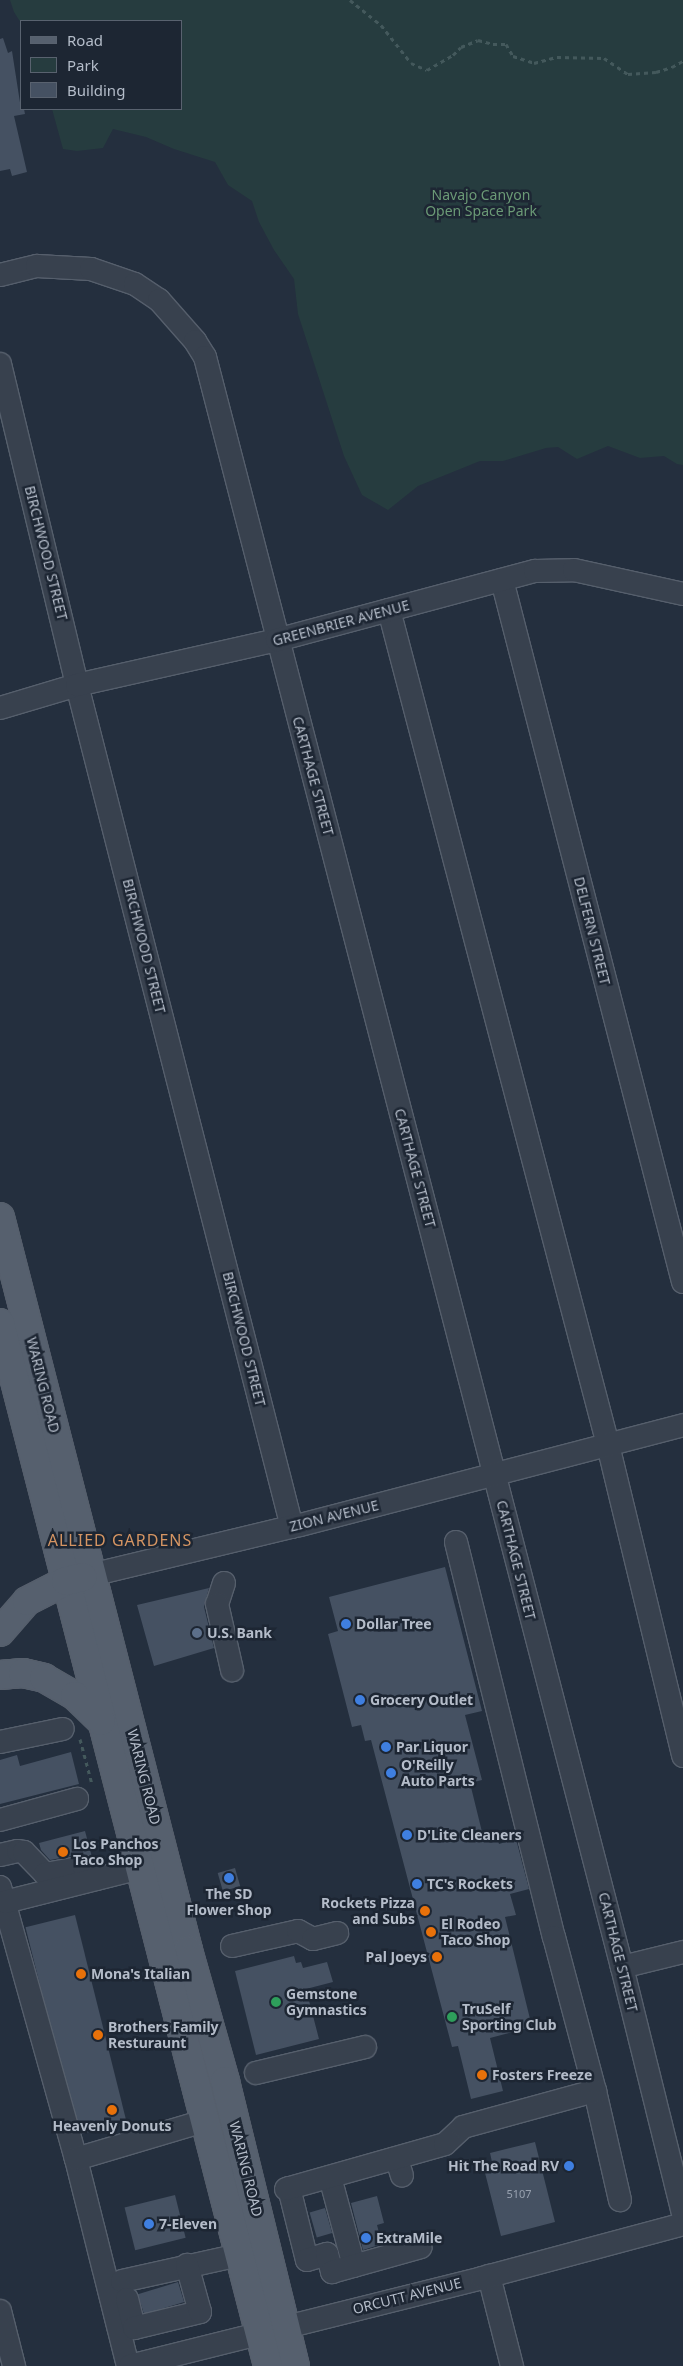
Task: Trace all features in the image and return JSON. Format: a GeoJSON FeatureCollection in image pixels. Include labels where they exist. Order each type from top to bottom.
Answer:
{"type":"FeatureCollection","features":[{"type":"Feature","properties":{"kind":"main road","name":"WARING ROAD"},"geometry":{"type":"LineString","coordinates":[[0,1218],[79,1578],[101,1721],[268,2366]]}},
{"type":"Feature","properties":{"kind":"main road","name":"WARING ROAD"},"geometry":{"type":"LineString","coordinates":[[0,1324],[79,1578],[225,2080],[295,2366]]}},
{"type":"Feature","properties":{"kind":"main road","name":"ZION AVENUE"},"geometry":{"type":"LineString","coordinates":[[0,1632],[27,1601],[79,1578]]}},
{"type":"Feature","properties":{"kind":"main road"},"geometry":{"type":"LineString","coordinates":[[0,1675],[23,1673],[44,1678],[75,1696],[101,1721]]}},
{"type":"Feature","properties":{"kind":"street","name":"CARTHAGE STREET"},"geometry":{"type":"LineString","coordinates":[[0,275],[36,266],[91,269],[134,284],[159,300],[195,341],[205,357],[622,1967],[683,2213]]}},
{"type":"Feature","properties":{"kind":"street","name":"BIRCHWOOD STREET"},"geometry":{"type":"LineString","coordinates":[[0,364],[77,685],[292,1527]]}},
{"type":"Feature","properties":{"kind":"street","name":"GREENBRIER AVENUE"},"geometry":{"type":"LineString","coordinates":[[0,708],[77,685],[277,640],[535,571],[574,570],[683,594]]}},
{"type":"Feature","properties":{"kind":"street","name":"DELFERN STREET"},"geometry":{"type":"LineString","coordinates":[[502,580],[683,1282]]}},
{"type":"Feature","properties":{"kind":"street"},"geometry":{"type":"LineString","coordinates":[[389,610],[608,1445],[683,1756]]}},
{"type":"Feature","properties":{"kind":"street","name":"ZION AVENUE"},"geometry":{"type":"LineString","coordinates":[[79,1578],[495,1476],[683,1425]]}},
{"type":"Feature","properties":{"kind":"street"},"geometry":{"type":"LineString","coordinates":[[456,1542],[554,1937],[595,2091],[620,2200]]}},
{"type":"Feature","properties":{"kind":"street"},"geometry":{"type":"LineString","coordinates":[[224,1583],[217,1604],[232,1670]]}},
{"type":"Feature","properties":{"kind":"street"},"geometry":{"type":"LineString","coordinates":[[0,1742],[72,1734]]}},
{"type":"Feature","properties":{"kind":"street"},"geometry":{"type":"LineString","coordinates":[[0,1820],[84,1791]]}},
{"type":"Feature","properties":{"kind":"street"},"geometry":{"type":"LineString","coordinates":[[0,1856],[18,1851],[24,1852],[45,1874],[84,1867],[96,1879]]}},
{"type":"Feature","properties":{"kind":"street"},"geometry":{"type":"LineString","coordinates":[[140,1868],[96,1879],[3,1895],[76,2159],[115,2283],[134,2328],[200,2312],[187,2265]]}},
{"type":"Feature","properties":{"kind":"street"},"geometry":{"type":"LineString","coordinates":[[232,1946],[268,1936],[298,1931],[313,1939],[337,1932]]}},
{"type":"Feature","properties":{"kind":"street"},"geometry":{"type":"LineString","coordinates":[[622,1967],[683,1952]]}},
{"type":"Feature","properties":{"kind":"street"},"geometry":{"type":"LineString","coordinates":[[256,2073],[365,2048]]}},
{"type":"Feature","properties":{"kind":"street"},"geometry":{"type":"LineString","coordinates":[[421,2246],[332,2272],[327,2254],[307,2260],[287,2189],[330,2177],[397,2167],[445,2144],[463,2126],[595,2091]]}},
{"type":"Feature","properties":{"kind":"street"},"geometry":{"type":"LineString","coordinates":[[76,2159],[204,2121]]}},
{"type":"Feature","properties":{"kind":"street"},"geometry":{"type":"LineString","coordinates":[[330,2177],[354,2266]]}},
{"type":"Feature","properties":{"kind":"street","name":"ORCUTT AVENUE"},"geometry":{"type":"LineString","coordinates":[[129,2366],[489,2276],[683,2224]]}},
{"type":"Feature","properties":{"kind":"street"},"geometry":{"type":"LineString","coordinates":[[115,2283],[239,2254]]}},
{"type":"Feature","properties":{"kind":"street"},"geometry":{"type":"LineString","coordinates":[[489,2276],[512,2366]]}},
{"type":"Feature","properties":{"kind":"street"},"geometry":{"type":"LineString","coordinates":[[115,2283],[129,2366]]}},
{"type":"Feature","properties":{"kind":"street"},"geometry":{"type":"LineString","coordinates":[[0,2310],[14,2366]]}},
{"type":"Feature","properties":{"kind":"street"},"geometry":{"type":"LineString","coordinates":[[167,2321],[175,2354]]}},
{"type":"Feature","properties":{"kind":"path"},"geometry":{"type":"LineString","coordinates":[[350,0],[381,25],[411,63],[427,70],[453,56],[462,47],[478,40],[493,44],[506,44],[513,56],[534,63],[557,57],[604,58],[628,74],[656,72],[683,61]]}},
{"type":"Feature","properties":{"kind":"path"},"geometry":{"type":"LineString","coordinates":[[72,1734],[84,1791]]}},
{"type":"Feature","properties":{"kind":"green space","name":"Navajo Canyon Open Space Park"},"geometry":{"type":"Polygon","coordinates":[[[10,0],[683,0],[683,465],[677,464],[664,456],[640,458],[608,446],[577,459],[558,447],[546,448],[503,461],[480,461],[418,486],[388,510],[362,495],[344,456],[298,314],[294,279],[274,250],[259,222],[252,201],[228,185],[215,162],[174,149],[146,137],[113,129],[103,148],[77,151],[63,149],[52,110],[182,110],[182,20],[20,21],[10,0]]]}},
{"type":"Feature","properties":{"kind":"building"},"geometry":{"type":"Polygon","coordinates":[[[3,38],[8,53],[12,51],[20,110],[24,110],[25,114],[14,116],[27,172],[12,176],[10,169],[0,171],[0,39],[3,38]]]}},
{"type":"Feature","properties":{"kind":"building"},"geometry":{"type":"Polygon","coordinates":[[[445,1567],[482,1711],[465,1715],[482,1780],[470,1783],[483,1836],[496,1833],[499,1844],[516,1839],[529,1889],[510,1894],[516,1915],[505,1917],[532,2027],[490,2038],[503,2091],[471,2099],[458,2046],[452,2047],[371,1740],[365,1741],[361,1725],[352,1727],[328,1634],[338,1631],[329,1597],[445,1567]]]}},
{"type":"Feature","properties":{"kind":"building"},"geometry":{"type":"Polygon","coordinates":[[[209,1588],[204,1607],[214,1648],[154,1666],[137,1605],[209,1588]]]}},
{"type":"Feature","properties":{"kind":"building"},"geometry":{"type":"Polygon","coordinates":[[[71,1752],[79,1784],[0,1804],[0,1760],[17,1755],[20,1766],[71,1752]]]}},
{"type":"Feature","properties":{"kind":"building"},"geometry":{"type":"Polygon","coordinates":[[[85,1831],[92,1857],[82,1854],[50,1860],[41,1850],[39,1843],[85,1831]]]}},
{"type":"Feature","properties":{"kind":"building"},"geometry":{"type":"Polygon","coordinates":[[[235,1868],[240,1886],[223,1891],[218,1873],[235,1868]]]}},
{"type":"Feature","properties":{"kind":"building"},"geometry":{"type":"Polygon","coordinates":[[[75,1915],[127,2123],[77,2135],[26,1927],[75,1915]]]}},
{"type":"Feature","properties":{"kind":"building"},"geometry":{"type":"Polygon","coordinates":[[[294,1956],[296,1963],[301,1962],[303,1968],[327,1962],[333,1982],[306,1989],[319,2039],[256,2055],[235,1971],[294,1956]]]}},
{"type":"Feature","properties":{"kind":"building"},"geometry":{"type":"Polygon","coordinates":[[[535,2142],[555,2222],[501,2236],[483,2165],[492,2162],[490,2153],[535,2142]]]}},
{"type":"Feature","properties":{"kind":"building"},"geometry":{"type":"Polygon","coordinates":[[[175,2195],[186,2238],[135,2250],[125,2208],[175,2195]]]}},
{"type":"Feature","properties":{"kind":"building","name":"ExtraMile"},"geometry":{"type":"Polygon","coordinates":[[[377,2196],[384,2223],[377,2225],[382,2244],[363,2250],[351,2203],[377,2196]]]}},
{"type":"Feature","properties":{"kind":"building"},"geometry":{"type":"Polygon","coordinates":[[[325,2208],[332,2233],[317,2237],[310,2212],[325,2208]]]}},
{"type":"Feature","properties":{"kind":"building"},"geometry":{"type":"Polygon","coordinates":[[[178,2282],[184,2302],[144,2314],[138,2294],[178,2282]]]}},
{"type":"Feature","properties":{"kind":"place","name":"Dollar Tree"},"geometry":{"type":"Point","coordinates":[346,1624]}},
{"type":"Feature","properties":{"kind":"place","name":"U.S. Bank"},"geometry":{"type":"Point","coordinates":[197,1633]}},
{"type":"Feature","properties":{"kind":"place","name":"Grocery Outlet"},"geometry":{"type":"Point","coordinates":[360,1700]}},
{"type":"Feature","properties":{"kind":"place","name":"Par Liquor"},"geometry":{"type":"Point","coordinates":[386,1747]}},
{"type":"Feature","properties":{"kind":"place","name":"O'Reilly Auto Parts"},"geometry":{"type":"Point","coordinates":[391,1773]}},
{"type":"Feature","properties":{"kind":"place","name":"D'Lite Cleaners"},"geometry":{"type":"Point","coordinates":[407,1835]}},
{"type":"Feature","properties":{"kind":"place","name":"Los Panchos Taco Shop"},"geometry":{"type":"Point","coordinates":[63,1852]}},
{"type":"Feature","properties":{"kind":"place","name":"The SD Flower Shop"},"geometry":{"type":"Point","coordinates":[229,1878]}},
{"type":"Feature","properties":{"kind":"place","name":"TC's Rockets"},"geometry":{"type":"Point","coordinates":[417,1884]}},
{"type":"Feature","properties":{"kind":"place","name":"Rockets Pizza and Subs"},"geometry":{"type":"Point","coordinates":[425,1911]}},
{"type":"Feature","properties":{"kind":"place","name":"El Rodeo Taco Shop"},"geometry":{"type":"Point","coordinates":[431,1932]}},
{"type":"Feature","properties":{"kind":"place","name":"Pal Joeys"},"geometry":{"type":"Point","coordinates":[437,1957]}},
{"type":"Feature","properties":{"kind":"place","name":"Mona's Italian"},"geometry":{"type":"Point","coordinates":[81,1974]}},
{"type":"Feature","properties":{"kind":"place","name":"Gemstone Gymnastics"},"geometry":{"type":"Point","coordinates":[276,2002]}},
{"type":"Feature","properties":{"kind":"place","name":"TruSelf Sporting Club"},"geometry":{"type":"Point","coordinates":[452,2017]}},
{"type":"Feature","properties":{"kind":"place","name":"Brothers Family Resturaunt"},"geometry":{"type":"Point","coordinates":[98,2035]}},
{"type":"Feature","properties":{"kind":"place","name":"Fosters Freeze"},"geometry":{"type":"Point","coordinates":[482,2075]}},
{"type":"Feature","properties":{"kind":"place","name":"Heavenly Donuts"},"geometry":{"type":"Point","coordinates":[112,2110]}},
{"type":"Feature","properties":{"kind":"place","name":"Hit The Road RV"},"geometry":{"type":"Point","coordinates":[569,2166]}},
{"type":"Feature","properties":{"kind":"place","name":"7-Eleven"},"geometry":{"type":"Point","coordinates":[149,2224]}},
{"type":"Feature","properties":{"kind":"place","name":"ExtraMile"},"geometry":{"type":"Point","coordinates":[366,2238]}},
{"type":"Feature","properties":{"kind":"district","name":"ALLIED GARDENS"},"geometry":{"type":"Point","coordinates":[120,1540]}}]}
